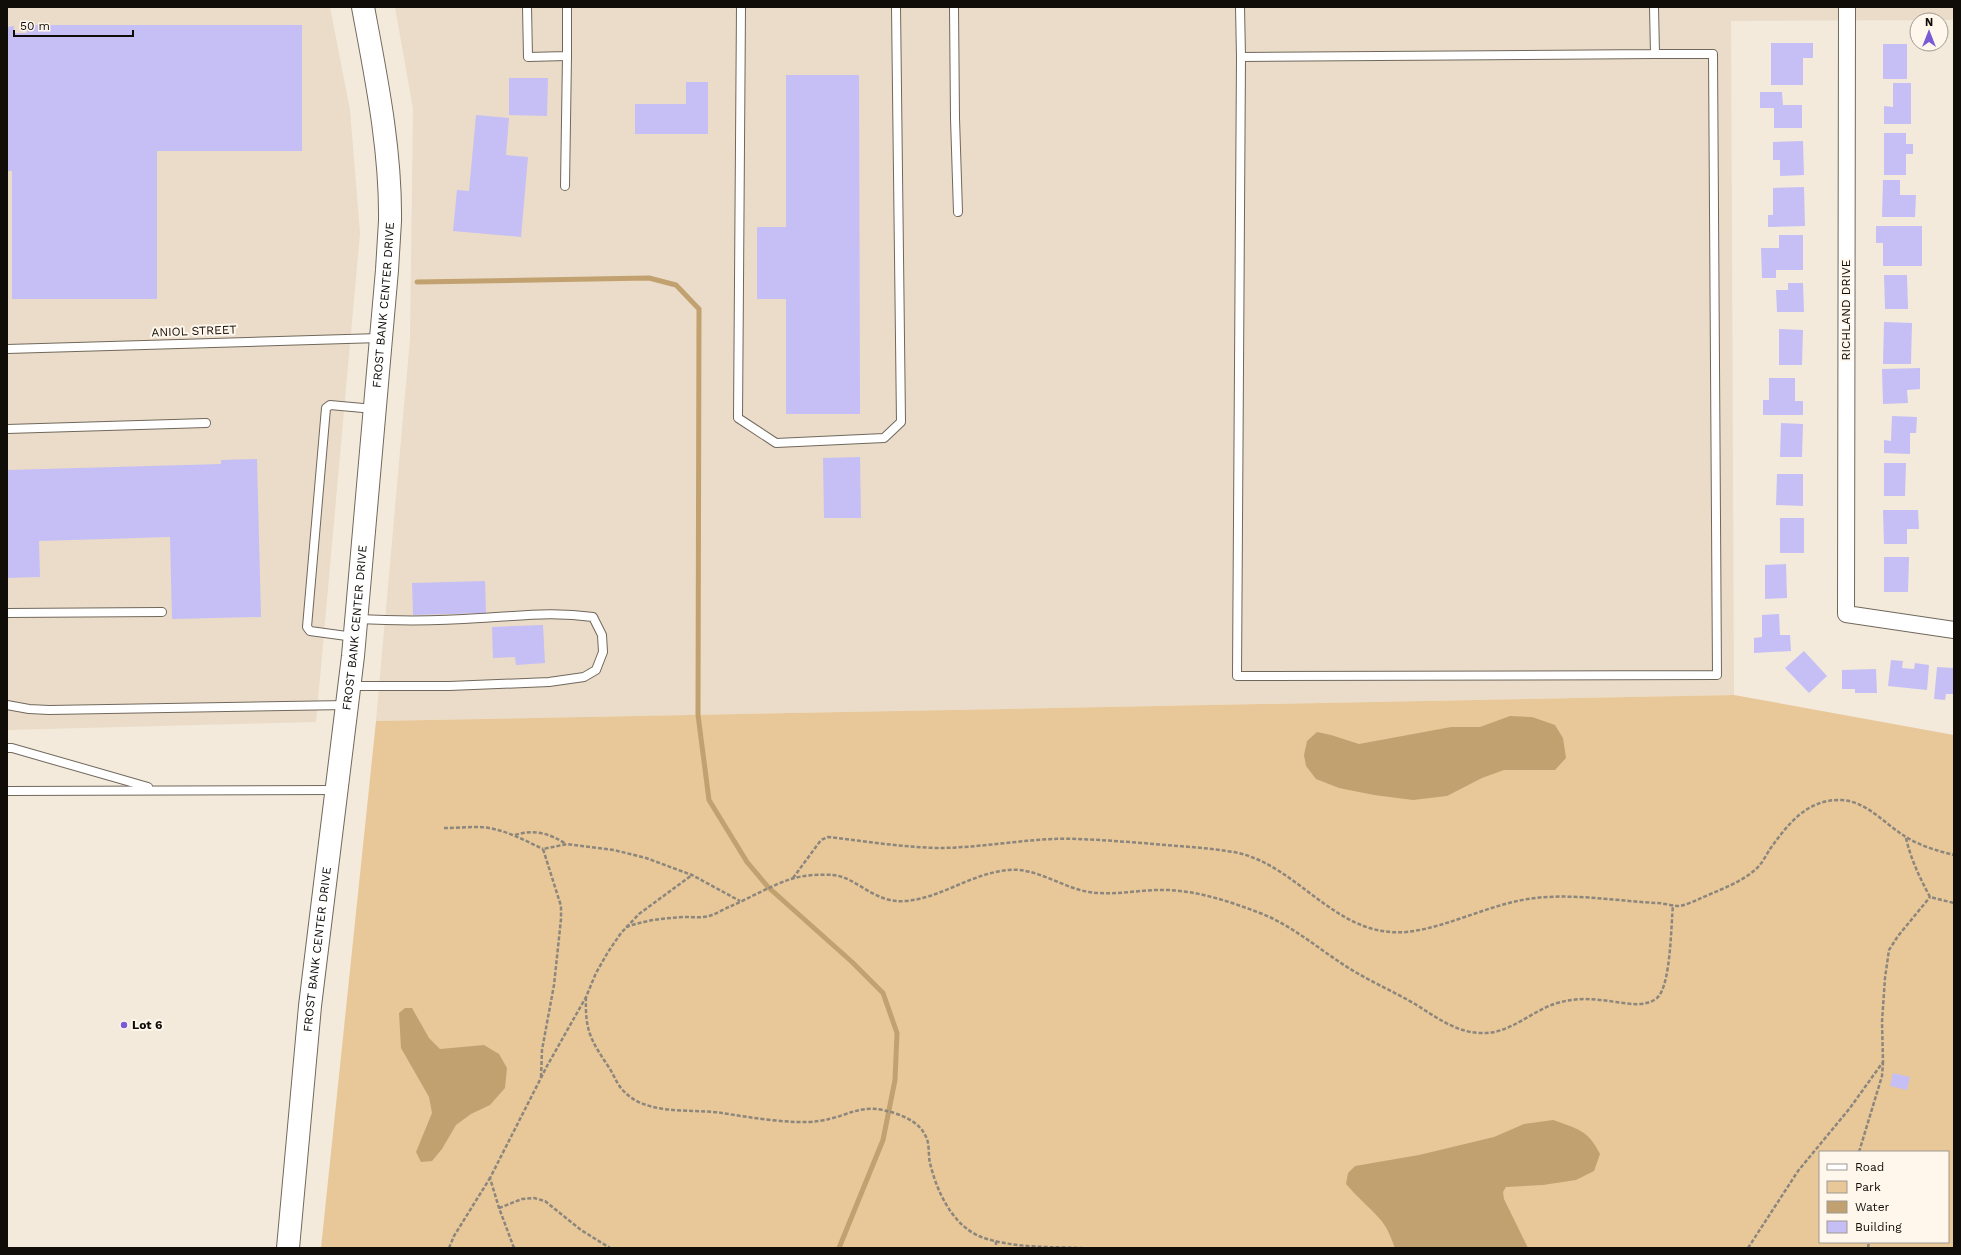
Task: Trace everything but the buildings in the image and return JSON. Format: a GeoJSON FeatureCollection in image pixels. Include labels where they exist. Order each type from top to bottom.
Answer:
{"type":"FeatureCollection","features":[{"type":"Feature","properties":{"kind":"main road","name":"FROST BANK CENTER DRIVE"},"geometry":{"type":"LineString","coordinates":[[288,1248],[310,1006],[349,696],[376,409],[390,220],[388,179],[381,107],[363,7]]}},
{"type":"Feature","properties":{"kind":"street","name":"RICHLAND DRIVE"},"geometry":{"type":"LineString","coordinates":[[1847,7],[1846,614],[1954,630]]}},
{"type":"Feature","properties":{"kind":"lane"},"geometry":{"type":"LineString","coordinates":[[527,7],[528,56],[567,56]]}},
{"type":"Feature","properties":{"kind":"lane"},"geometry":{"type":"LineString","coordinates":[[565,186],[567,7]]}},
{"type":"Feature","properties":{"kind":"lane"},"geometry":{"type":"LineString","coordinates":[[741,7],[738,418],[776,442],[884,438],[901,422],[896,7]]}},
{"type":"Feature","properties":{"kind":"lane"},"geometry":{"type":"LineString","coordinates":[[954,7],[958,212]]}},
{"type":"Feature","properties":{"kind":"lane"},"geometry":{"type":"LineString","coordinates":[[1240,7],[1242,56],[1237,676],[1717,675],[1713,54],[1242,56]]}},
{"type":"Feature","properties":{"kind":"lane"},"geometry":{"type":"LineString","coordinates":[[1654,7],[1655,54]]}},
{"type":"Feature","properties":{"kind":"lane","name":"ANIOL STREET"},"geometry":{"type":"LineString","coordinates":[[7,349],[382,338]]}},
{"type":"Feature","properties":{"kind":"lane"},"geometry":{"type":"LineString","coordinates":[[7,705],[29,709],[49,710],[349,696],[449,686],[549,682],[584,677],[596,670],[603,652],[602,635],[593,617],[568,613],[532,613],[480,618],[400,621],[355,628],[310,631],[307,627],[326,408],[330,405],[376,409]]}},
{"type":"Feature","properties":{"kind":"lane"},"geometry":{"type":"LineString","coordinates":[[7,429],[206,423]]}},
{"type":"Feature","properties":{"kind":"lane"},"geometry":{"type":"LineString","coordinates":[[7,613],[162,612]]}},
{"type":"Feature","properties":{"kind":"lane"},"geometry":{"type":"LineString","coordinates":[[7,748],[12,748],[158,790]]}},
{"type":"Feature","properties":{"kind":"lane"},"geometry":{"type":"LineString","coordinates":[[7,790],[336,790]]}},
{"type":"Feature","properties":{"kind":"path"},"geometry":{"type":"LineString","coordinates":[[793,878],[821,840],[828,837],[894,845],[935,848],[1054,839],[1086,839],[1212,850],[1250,857],[1266,863],[1347,919],[1368,928],[1385,931],[1406,932],[1427,928],[1495,906],[1526,899],[1547,897],[1584,897],[1682,906],[1734,883],[1757,869],[1783,830],[1798,814],[1819,802],[1843,800],[1863,806],[1906,838],[1954,855]]}},
{"type":"Feature","properties":{"kind":"path"},"geometry":{"type":"LineString","coordinates":[[444,828],[479,827],[496,830],[514,835],[544,849],[567,844],[614,850],[646,858],[692,875],[741,902]]}},
{"type":"Feature","properties":{"kind":"path"},"geometry":{"type":"LineString","coordinates":[[514,835],[528,831],[539,832],[553,835],[567,844]]}},
{"type":"Feature","properties":{"kind":"path"},"geometry":{"type":"LineString","coordinates":[[1906,838],[1909,852],[1917,872],[1930,897],[1954,903]]}},
{"type":"Feature","properties":{"kind":"path"},"geometry":{"type":"LineString","coordinates":[[541,1077],[542,1050],[554,985],[561,919],[561,906],[544,849]]}},
{"type":"Feature","properties":{"kind":"path"},"geometry":{"type":"LineString","coordinates":[[626,927],[658,918],[708,916],[793,878],[824,876],[841,877],[882,898],[894,901],[918,899],[982,876],[1015,869],[1091,892],[1123,894],[1164,890],[1208,896],[1263,914],[1299,933],[1358,974],[1456,1028],[1480,1034],[1494,1033],[1508,1028],[1554,1004],[1575,998],[1593,998],[1634,1005],[1656,1000],[1662,993],[1667,977],[1673,905]]}},
{"type":"Feature","properties":{"kind":"path"},"geometry":{"type":"LineString","coordinates":[[449,1248],[454,1236],[490,1178],[541,1077],[586,997],[596,973],[608,952],[626,927],[639,914],[692,875]]}},
{"type":"Feature","properties":{"kind":"path"},"geometry":{"type":"LineString","coordinates":[[1859,1151],[1882,1076],[1882,1022],[1885,978],[1889,950],[1898,936],[1930,897]]}},
{"type":"Feature","properties":{"kind":"path"},"geometry":{"type":"LineString","coordinates":[[586,997],[586,1025],[594,1046],[621,1088],[629,1097],[643,1104],[659,1108],[715,1112],[751,1118],[805,1122],[819,1121],[858,1110],[875,1108],[896,1114],[912,1121],[926,1135],[930,1164],[944,1201],[958,1223],[978,1235],[996,1242],[1082,1248]]}},
{"type":"Feature","properties":{"kind":"path"},"geometry":{"type":"LineString","coordinates":[[1748,1248],[1798,1171],[1850,1108],[1883,1062]]}},
{"type":"Feature","properties":{"kind":"path"},"geometry":{"type":"LineString","coordinates":[[490,1178],[499,1208],[514,1248]]}},
{"type":"Feature","properties":{"kind":"path"},"geometry":{"type":"LineString","coordinates":[[499,1208],[522,1199],[534,1198],[545,1201],[581,1230],[610,1248]]}},
{"type":"Feature","properties":{"kind":"path"},"geometry":{"type":"LineString","coordinates":[[996,1242],[996,1248]]}},
{"type":"Feature","properties":{"kind":"shaded area"},"geometry":{"type":"Polygon","coordinates":[[[7,7],[330,7],[350,110],[360,233],[316,722],[7,730],[7,7]]]}},
{"type":"Feature","properties":{"kind":"shaded area"},"geometry":{"type":"Polygon","coordinates":[[[395,7],[1954,7],[1954,20],[1949,20],[1949,12],[1909,12],[1909,20],[1731,21],[1734,695],[376,721],[410,339],[413,109],[395,7]]]}},
{"type":"Feature","properties":{"kind":"green space"},"geometry":{"type":"Polygon","coordinates":[[[1734,695],[1954,735],[1954,1248],[321,1248],[376,721],[1734,695]]]}},
{"type":"Feature","properties":{"kind":"water"},"geometry":{"type":"Polygon","coordinates":[[[1510,716],[1532,717],[1555,725],[1563,738],[1566,758],[1555,770],[1504,770],[1482,778],[1447,796],[1413,800],[1374,795],[1339,788],[1316,779],[1306,766],[1304,755],[1307,741],[1317,732],[1359,744],[1451,727],[1480,727],[1510,716]]]}},
{"type":"Feature","properties":{"kind":"water"},"geometry":{"type":"Polygon","coordinates":[[[405,1008],[412,1008],[429,1038],[440,1049],[484,1045],[499,1054],[507,1068],[505,1088],[490,1105],[471,1114],[456,1125],[442,1149],[432,1161],[421,1162],[416,1152],[432,1113],[429,1097],[401,1048],[399,1013],[405,1008]]]}},
{"type":"Feature","properties":{"kind":"water"},"geometry":{"type":"Polygon","coordinates":[[[1553,1120],[1581,1131],[1596,1146],[1600,1154],[1594,1171],[1576,1180],[1543,1185],[1506,1187],[1503,1192],[1504,1199],[1528,1248],[1395,1248],[1382,1221],[1346,1184],[1348,1173],[1355,1166],[1419,1155],[1494,1137],[1524,1124],[1553,1120]]]}},
{"type":"Feature","properties":{"kind":"waterway"},"geometry":{"type":"LineString","coordinates":[[417,282],[649,278],[676,285],[699,309],[698,715],[709,800],[747,862],[768,887],[852,962],[883,993],[897,1033],[895,1080],[883,1140],[839,1248]]}},
{"type":"Feature","properties":{"kind":"place","name":"Lot 6"},"geometry":{"type":"Point","coordinates":[124,1025]}}]}
